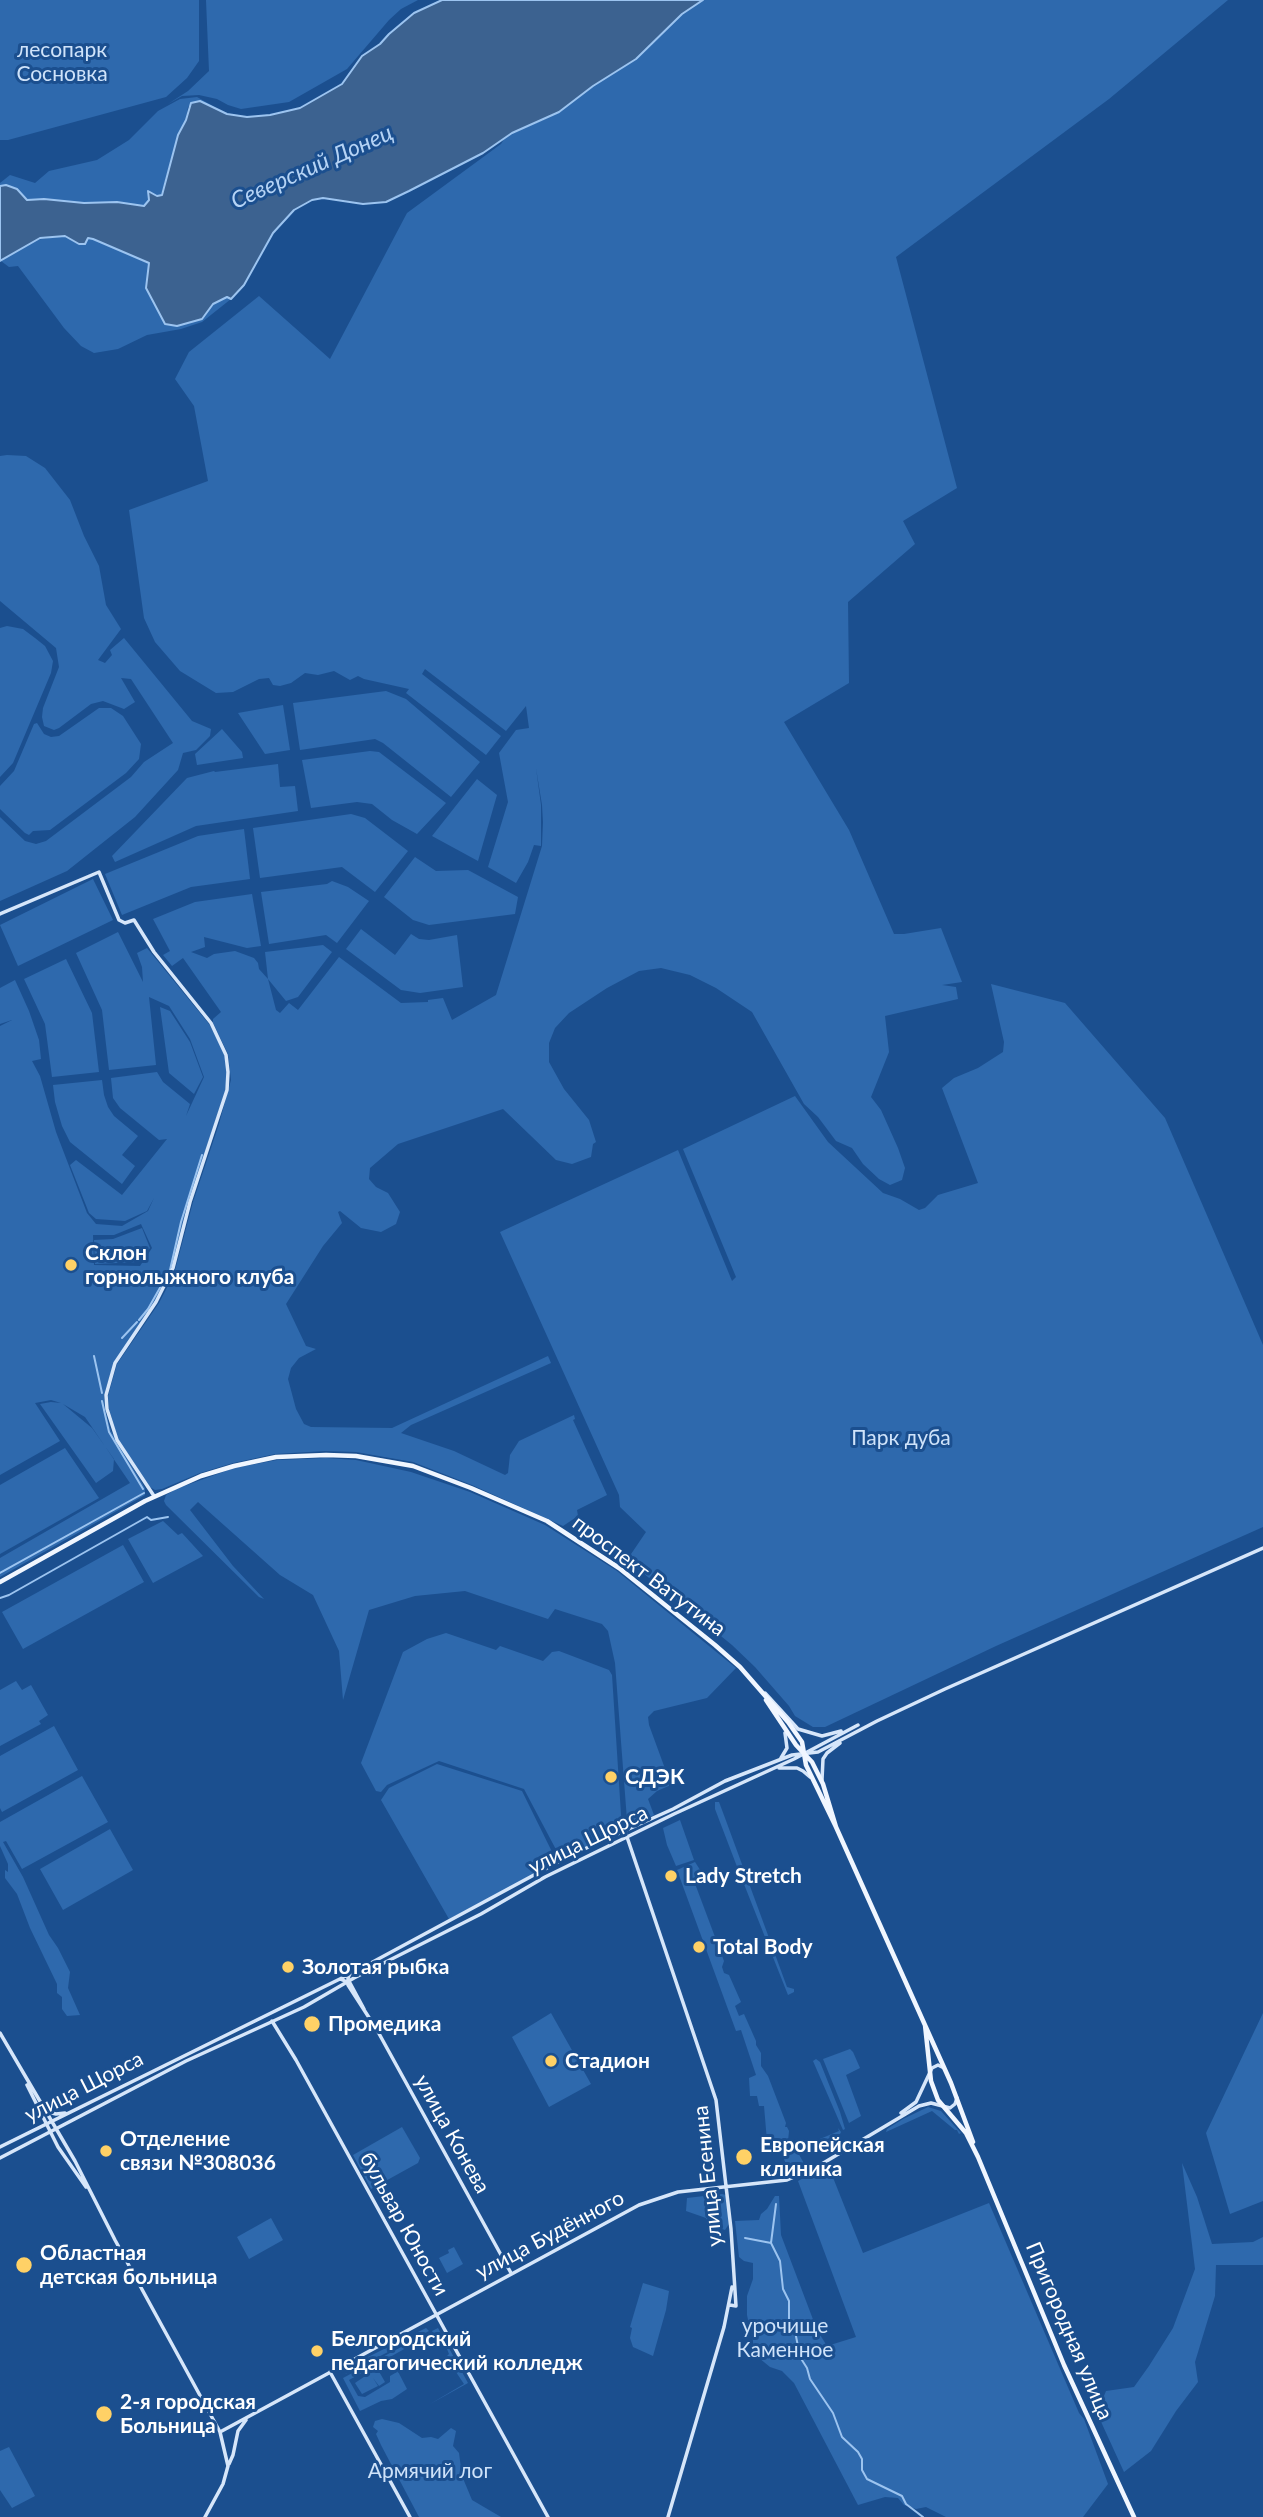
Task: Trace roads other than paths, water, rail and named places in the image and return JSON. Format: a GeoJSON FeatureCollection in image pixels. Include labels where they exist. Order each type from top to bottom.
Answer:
{"type":"FeatureCollection","features":[{"type":"Feature","properties":{"kind":"main road","name":"проспект Ватутина"},"geometry":{"type":"LineString","coordinates":[[0,1582],[154,1496],[201,1476],[234,1466],[276,1457],[356,1456],[412,1466],[547,1521],[576,1538],[619,1568],[715,1645],[759,1688],[802,1742],[806,1765],[836,1827]]}},
{"type":"Feature","properties":{"kind":"main road","name":"проспект Ватутина"},"geometry":{"type":"LineString","coordinates":[[759,1688],[796,1745],[805,1754],[823,1784],[830,1803]]}},
{"type":"Feature","properties":{"kind":"main road","name":"Пригородная улица"},"geometry":{"type":"LineString","coordinates":[[830,1803],[836,1827],[957,2096],[978,2157]]}},
{"type":"Feature","properties":{"kind":"main road","name":"Пригородная улица"},"geometry":{"type":"LineString","coordinates":[[925,2025],[933,2087],[942,2106],[966,2133],[978,2157],[1081,2401],[1134,2517]]}},
{"type":"Feature","properties":{"kind":"street"},"geometry":{"type":"LineString","coordinates":[[0,914],[99,872],[119,920],[125,923],[134,920],[154,951],[211,1023],[226,1055],[227,1090],[194,1189],[173,1268],[156,1303],[115,1363],[106,1395],[107,1409],[117,1440],[154,1496]]}},
{"type":"Feature","properties":{"kind":"street"},"geometry":{"type":"LineString","coordinates":[[805,1754],[818,1752],[877,1721],[1263,1548]]}},
{"type":"Feature","properties":{"kind":"street"},"geometry":{"type":"LineString","coordinates":[[759,1688],[798,1729],[811,1734],[822,1736],[877,1721]]}},
{"type":"Feature","properties":{"kind":"street"},"geometry":{"type":"LineString","coordinates":[[773,1766],[787,1748],[786,1734],[780,1721]]}},
{"type":"Feature","properties":{"kind":"street"},"geometry":{"type":"LineString","coordinates":[[805,1754],[858,1725]]}},
{"type":"Feature","properties":{"kind":"street"},"geometry":{"type":"LineString","coordinates":[[823,1784],[823,1759],[847,1737]]}},
{"type":"Feature","properties":{"kind":"street","name":"улица Щорса"},"geometry":{"type":"LineString","coordinates":[[0,2147],[180,2056],[275,2012],[410,1940],[458,1918],[571,1855],[674,1809],[726,1781],[805,1754]]}},
{"type":"Feature","properties":{"kind":"street"},"geometry":{"type":"LineString","coordinates":[[773,1766],[791,1767],[806,1773],[823,1804]]}},
{"type":"Feature","properties":{"kind":"street","name":"улица Щорса"},"geometry":{"type":"LineString","coordinates":[[0,2158],[144,2082],[304,2007],[354,1978],[481,1914],[545,1877],[773,1766]]}},
{"type":"Feature","properties":{"kind":"street","name":"улица Есенина"},"geometry":{"type":"LineString","coordinates":[[626,1836],[714,2090],[719,2114],[736,2306],[730,2305],[668,2517]]}},
{"type":"Feature","properties":{"kind":"street"},"geometry":{"type":"LineString","coordinates":[[339,1979],[347,1983],[350,1973]]}},
{"type":"Feature","properties":{"kind":"street","name":"улица Конева"},"geometry":{"type":"LineString","coordinates":[[347,1983],[511,2273]]}},
{"type":"Feature","properties":{"kind":"street"},"geometry":{"type":"LineString","coordinates":[[272,2021],[275,2012]]}},
{"type":"Feature","properties":{"kind":"street","name":"бульвар Юности"},"geometry":{"type":"LineString","coordinates":[[266,2016],[272,2021],[296,2060],[548,2517]]}},
{"type":"Feature","properties":{"kind":"street"},"geometry":{"type":"LineString","coordinates":[[0,2033],[54,2131],[64,2140]]}},
{"type":"Feature","properties":{"kind":"street"},"geometry":{"type":"LineString","coordinates":[[893,2120],[916,2102],[929,2072],[938,2065],[946,2070]]}},
{"type":"Feature","properties":{"kind":"street"},"geometry":{"type":"LineString","coordinates":[[25,2078],[47,2111],[49,2122]]}},
{"type":"Feature","properties":{"kind":"street"},"geometry":{"type":"LineString","coordinates":[[893,2120],[924,2104],[953,2106],[957,2096]]}},
{"type":"Feature","properties":{"kind":"street"},"geometry":{"type":"LineString","coordinates":[[47,2111],[56,2114],[71,2111]]}},
{"type":"Feature","properties":{"kind":"street","name":"улица Будённого"},"geometry":{"type":"LineString","coordinates":[[220,2432],[639,2205],[678,2192],[777,2183],[803,2174],[893,2120]]}},
{"type":"Feature","properties":{"kind":"street"},"geometry":{"type":"LineString","coordinates":[[66,2124],[62,2130],[64,2140],[220,2432],[228,2466]]}},
{"type":"Feature","properties":{"kind":"street"},"geometry":{"type":"LineString","coordinates":[[54,2131],[55,2140],[72,2169],[91,2194]]}},
{"type":"Feature","properties":{"kind":"street"},"geometry":{"type":"LineString","coordinates":[[38,2139],[55,2140]]}},
{"type":"Feature","properties":{"kind":"street"},"geometry":{"type":"LineString","coordinates":[[330,2372],[410,2517]]}},
{"type":"Feature","properties":{"kind":"street"},"geometry":{"type":"LineString","coordinates":[[205,2517],[223,2484],[238,2431],[250,2416]]}},
{"type":"Feature","properties":{"kind":"water","name":"Северский Донец"},"geometry":{"type":"Polygon","coordinates":[[[442,0],[703,0],[682,14],[636,59],[593,86],[559,112],[512,133],[483,153],[409,191],[386,202],[363,204],[323,198],[312,200],[294,210],[273,233],[244,285],[231,299],[227,297],[213,304],[202,319],[177,326],[165,324],[146,288],[149,263],[93,239],[88,238],[85,244],[79,244],[65,236],[40,238],[0,261],[0,186],[17,189],[27,200],[117,202],[144,206],[149,200],[148,191],[157,196],[162,195],[178,135],[191,103],[200,101],[227,114],[247,117],[300,108],[342,84],[362,56],[380,44],[414,13],[442,0]]]}},
{"type":"Feature","properties":{"kind":"waterway"},"geometry":{"type":"LineString","coordinates":[[139,1320],[170,1270],[181,1222],[202,1155]]}},
{"type":"Feature","properties":{"kind":"waterway"},"geometry":{"type":"LineString","coordinates":[[122,1338],[137,1322]]}},
{"type":"Feature","properties":{"kind":"waterway"},"geometry":{"type":"LineString","coordinates":[[94,1356],[102,1393]]}},
{"type":"Feature","properties":{"kind":"waterway"},"geometry":{"type":"LineString","coordinates":[[102,1401],[109,1432],[143,1489]]}},
{"type":"Feature","properties":{"kind":"waterway"},"geometry":{"type":"LineString","coordinates":[[0,1573],[144,1493]]}},
{"type":"Feature","properties":{"kind":"waterway"},"geometry":{"type":"LineString","coordinates":[[0,1598],[147,1517],[151,1520],[168,1517]]}},
{"type":"Feature","properties":{"kind":"waterway"},"geometry":{"type":"LineString","coordinates":[[776,2204],[771,2243],[780,2261],[783,2289],[789,2301],[789,2325],[795,2331],[800,2357],[810,2379],[833,2413],[842,2437],[862,2459],[862,2470],[867,2479],[902,2496],[906,2504],[923,2517]]}},
{"type":"Feature","properties":{"kind":"waterway"},"geometry":{"type":"LineString","coordinates":[[745,2238],[771,2243]]}},
{"type":"Feature","properties":{"kind":"place","name":"Склон горнолыжного клуба"},"geometry":{"type":"Point","coordinates":[71,1265]}},
{"type":"Feature","properties":{"kind":"place","name":"СДЭК"},"geometry":{"type":"Point","coordinates":[611,1777]}},
{"type":"Feature","properties":{"kind":"place","name":"Lady Stretch"},"geometry":{"type":"Point","coordinates":[671,1876]}},
{"type":"Feature","properties":{"kind":"place","name":"Total Body"},"geometry":{"type":"Point","coordinates":[699,1947]}},
{"type":"Feature","properties":{"kind":"place","name":"Золотая рыбка"},"geometry":{"type":"Point","coordinates":[288,1967]}},
{"type":"Feature","properties":{"kind":"place","name":"Промедика"},"geometry":{"type":"Point","coordinates":[312,2024]}},
{"type":"Feature","properties":{"kind":"place","name":"Cтадион"},"geometry":{"type":"Point","coordinates":[551,2061]}},
{"type":"Feature","properties":{"kind":"place","name":"Отделение связи №308036"},"geometry":{"type":"Point","coordinates":[106,2151]}},
{"type":"Feature","properties":{"kind":"place","name":"Европейская клиника"},"geometry":{"type":"Point","coordinates":[744,2157]}},
{"type":"Feature","properties":{"kind":"place","name":"Областная детская больница"},"geometry":{"type":"Point","coordinates":[24,2265]}},
{"type":"Feature","properties":{"kind":"place","name":"Белгородский педагогический колледж"},"geometry":{"type":"Point","coordinates":[317,2351]}},
{"type":"Feature","properties":{"kind":"place","name":"2-я городская Больница"},"geometry":{"type":"Point","coordinates":[104,2414]}},
{"type":"Feature","properties":{"kind":"park label","name":"лесопарк Сосновка"},"geometry":{"type":"Point","coordinates":[62,62]}},
{"type":"Feature","properties":{"kind":"park label","name":"Парк дуба"},"geometry":{"type":"Point","coordinates":[901,1438]}},
{"type":"Feature","properties":{"kind":"park label","name":"урочище Каменное"},"geometry":{"type":"Point","coordinates":[785,2338]}},
{"type":"Feature","properties":{"kind":"park label","name":"Армячий лог"},"geometry":{"type":"Point","coordinates":[430,2471]}}]}
